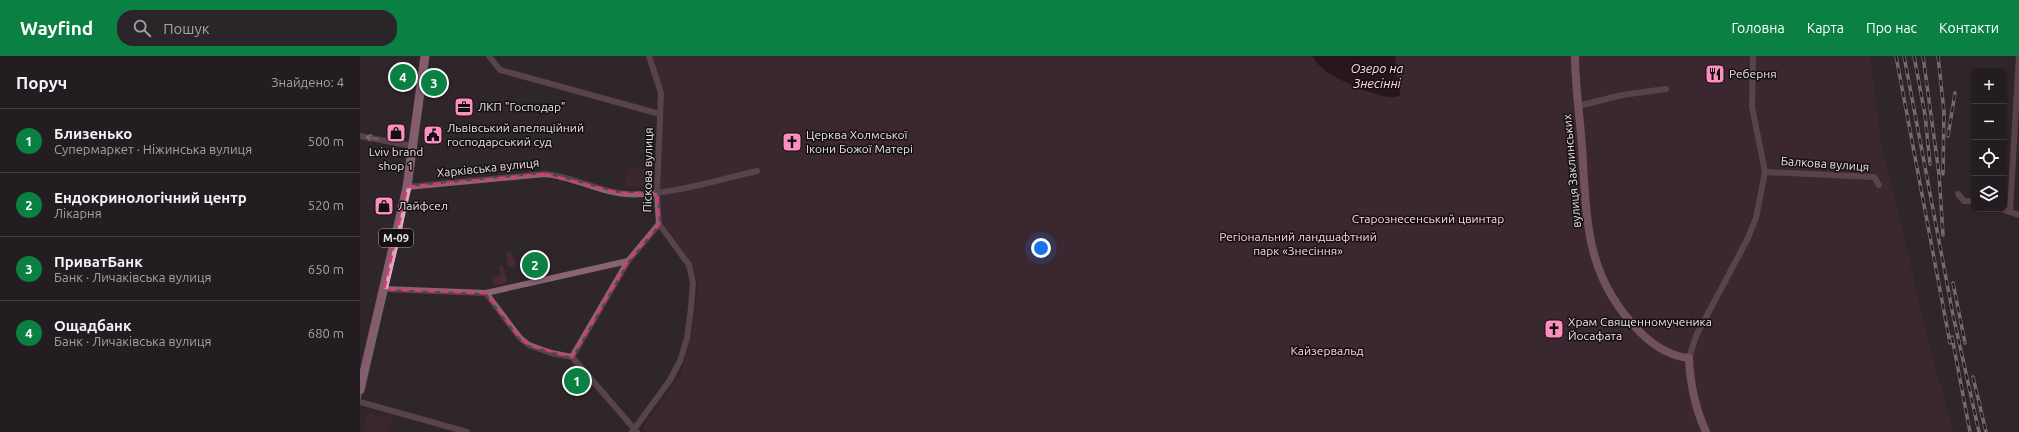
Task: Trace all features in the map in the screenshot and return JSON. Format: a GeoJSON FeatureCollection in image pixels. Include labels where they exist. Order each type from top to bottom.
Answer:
{"type":"FeatureCollection","features":[{"type":"Feature","properties":{"kind":"main road","name":"М-09"},"geometry":{"type":"LineString","coordinates":[[360,390],[407,187],[425,56]]}},
{"type":"Feature","properties":{"kind":"street"},"geometry":{"type":"LineString","coordinates":[[489,56],[500,70],[660,114]]}},
{"type":"Feature","properties":{"kind":"street","name":"Піскова вулиця"},"geometry":{"type":"LineString","coordinates":[[572,357],[628,261],[659,224],[657,193],[661,93],[649,56]]}},
{"type":"Feature","properties":{"kind":"street","name":"вулиця Заклинських"},"geometry":{"type":"LineString","coordinates":[[1575,56],[1586,220],[1594,254],[1604,281],[1611,297],[1626,318],[1645,336],[1669,354],[1689,358]]}},
{"type":"Feature","properties":{"kind":"street"},"geometry":{"type":"LineString","coordinates":[[1706,432],[1691,381],[1689,358],[1696,336],[1704,320],[1748,240],[1754,225],[1765,172],[1752,107],[1753,56]]}},
{"type":"Feature","properties":{"kind":"street"},"geometry":{"type":"LineString","coordinates":[[2010,212],[2019,56]]}},
{"type":"Feature","properties":{"kind":"street"},"geometry":{"type":"LineString","coordinates":[[1578,106],[1622,95],[1666,89]]}},
{"type":"Feature","properties":{"kind":"street"},"geometry":{"type":"LineString","coordinates":[[360,136],[412,146]]}},
{"type":"Feature","properties":{"kind":"street","name":"Харківська вулиця"},"geometry":{"type":"LineString","coordinates":[[407,187],[544,174],[563,176],[618,193],[657,193],[757,171]]}},
{"type":"Feature","properties":{"kind":"street","name":"Балкова вулиця"},"geometry":{"type":"LineString","coordinates":[[1765,172],[1874,177],[1879,185]]}},
{"type":"Feature","properties":{"kind":"street"},"geometry":{"type":"LineString","coordinates":[[1958,194],[1964,201],[1971,201]]}},
{"type":"Feature","properties":{"kind":"street"},"geometry":{"type":"LineString","coordinates":[[2007,211],[2019,215]]}},
{"type":"Feature","properties":{"kind":"street"},"geometry":{"type":"LineString","coordinates":[[486,293],[520,338],[529,345],[551,353],[572,357],[634,431],[670,380],[680,361],[687,338],[694,283],[689,264],[659,224]]}},
{"type":"Feature","properties":{"kind":"street"},"geometry":{"type":"LineString","coordinates":[[384,289],[486,293],[628,261]]}},
{"type":"Feature","properties":{"kind":"street"},"geometry":{"type":"LineString","coordinates":[[360,402],[467,432]]}},
{"type":"Feature","properties":{"kind":"highlighted area"},"geometry":{"type":"Polygon","coordinates":[[[545,174],[618,193],[657,193],[659,224],[628,261],[572,357],[529,345],[520,338],[486,293],[384,289],[407,187],[545,174]]]}},
{"type":"Feature","properties":{"kind":"green space","name":"Регіональний ландшафтний парк «Знесіння»"},"geometry":{"type":"Polygon","coordinates":[[[646,56],[1870,56],[1881,141],[1929,343],[1953,432],[647,432],[643,427],[681,375],[694,319],[698,290],[694,268],[662,221],[660,149],[664,91],[656,80],[646,56]]]}},
{"type":"Feature","properties":{"kind":"green space"},"geometry":{"type":"Polygon","coordinates":[[[629,168],[653,170],[652,187],[625,186],[629,168]]]}},
{"type":"Feature","properties":{"kind":"green space"},"geometry":{"type":"Polygon","coordinates":[[[511,252],[516,263],[512,268],[508,266],[506,254],[511,252]]]}},
{"type":"Feature","properties":{"kind":"green space"},"geometry":{"type":"Polygon","coordinates":[[[503,265],[507,280],[506,283],[494,286],[492,277],[501,275],[499,266],[503,265]]]}},
{"type":"Feature","properties":{"kind":"green space"},"geometry":{"type":"Polygon","coordinates":[[[371,413],[381,417],[391,413],[393,418],[387,432],[364,432],[366,416],[371,413]]]}},
{"type":"Feature","properties":{"kind":"water","name":"Озеро на Знесінні"},"geometry":{"type":"Polygon","coordinates":[[[1312,56],[1396,56],[1395,66],[1400,95],[1395,97],[1387,97],[1368,92],[1349,84],[1325,71],[1312,56]]]}},
{"type":"Feature","properties":{"kind":"tram line"},"geometry":{"type":"LineString","coordinates":[[360,399],[401,233],[409,187],[427,56]]}},
{"type":"Feature","properties":{"kind":"railway"},"geometry":{"type":"LineString","coordinates":[[1896,56],[1950,343]]}},
{"type":"Feature","properties":{"kind":"railway"},"geometry":{"type":"LineString","coordinates":[[1904,56],[1953,315],[1979,432]]}},
{"type":"Feature","properties":{"kind":"railway"},"geometry":{"type":"LineString","coordinates":[[1914,56],[1925,115],[1930,164]]}},
{"type":"Feature","properties":{"kind":"railway"},"geometry":{"type":"LineString","coordinates":[[1923,56],[1939,174],[1943,235]]}},
{"type":"Feature","properties":{"kind":"railway"},"geometry":{"type":"LineString","coordinates":[[1938,56],[1944,112],[1943,174]]}},
{"type":"Feature","properties":{"kind":"railway"},"geometry":{"type":"LineString","coordinates":[[1948,136],[1955,93]]}},
{"type":"Feature","properties":{"kind":"railway"},"geometry":{"type":"LineString","coordinates":[[1953,283],[1965,343]]}},
{"type":"Feature","properties":{"kind":"railway"},"geometry":{"type":"LineString","coordinates":[[1952,337],[1970,432]]}},
{"type":"Feature","properties":{"kind":"railway"},"geometry":{"type":"LineString","coordinates":[[1973,377],[1986,432]]}},
{"type":"Feature","properties":{"kind":"place","name":"Реберня"},"geometry":{"type":"Point","coordinates":[1715,74]}},
{"type":"Feature","properties":{"kind":"place","name":"Ощадбанк"},"geometry":{"type":"Point","coordinates":[403,77]}},
{"type":"Feature","properties":{"kind":"place","name":"ПриватБанк"},"geometry":{"type":"Point","coordinates":[434,83]}},
{"type":"Feature","properties":{"kind":"place","name":"ЛКП \"Господар\""},"geometry":{"type":"Point","coordinates":[464,107]}},
{"type":"Feature","properties":{"kind":"place","name":"Lviv brand shop 1"},"geometry":{"type":"Point","coordinates":[396,133]}},
{"type":"Feature","properties":{"kind":"place","name":"Львівський апеляційний господарський суд"},"geometry":{"type":"Point","coordinates":[433,135]}},
{"type":"Feature","properties":{"kind":"place","name":"Церква Холмської Ікони Божої Матері"},"geometry":{"type":"Point","coordinates":[792,142]}},
{"type":"Feature","properties":{"kind":"place","name":"Лайфсел"},"geometry":{"type":"Point","coordinates":[384,206]}},
{"type":"Feature","properties":{"kind":"place","name":"Ендокринологічний центр"},"geometry":{"type":"Point","coordinates":[535,265]}},
{"type":"Feature","properties":{"kind":"place","name":"Храм Священномученика Йосафата"},"geometry":{"type":"Point","coordinates":[1554,329]}},
{"type":"Feature","properties":{"kind":"place","name":"Близенько"},"geometry":{"type":"Point","coordinates":[577,381]}},
{"type":"Feature","properties":{"kind":"park label","name":"Старознесенський цвинтар"},"geometry":{"type":"Point","coordinates":[1428,219]}},
{"type":"Feature","properties":{"kind":"park label","name":"Кайзервальд"},"geometry":{"type":"Point","coordinates":[1327,351]}}]}
